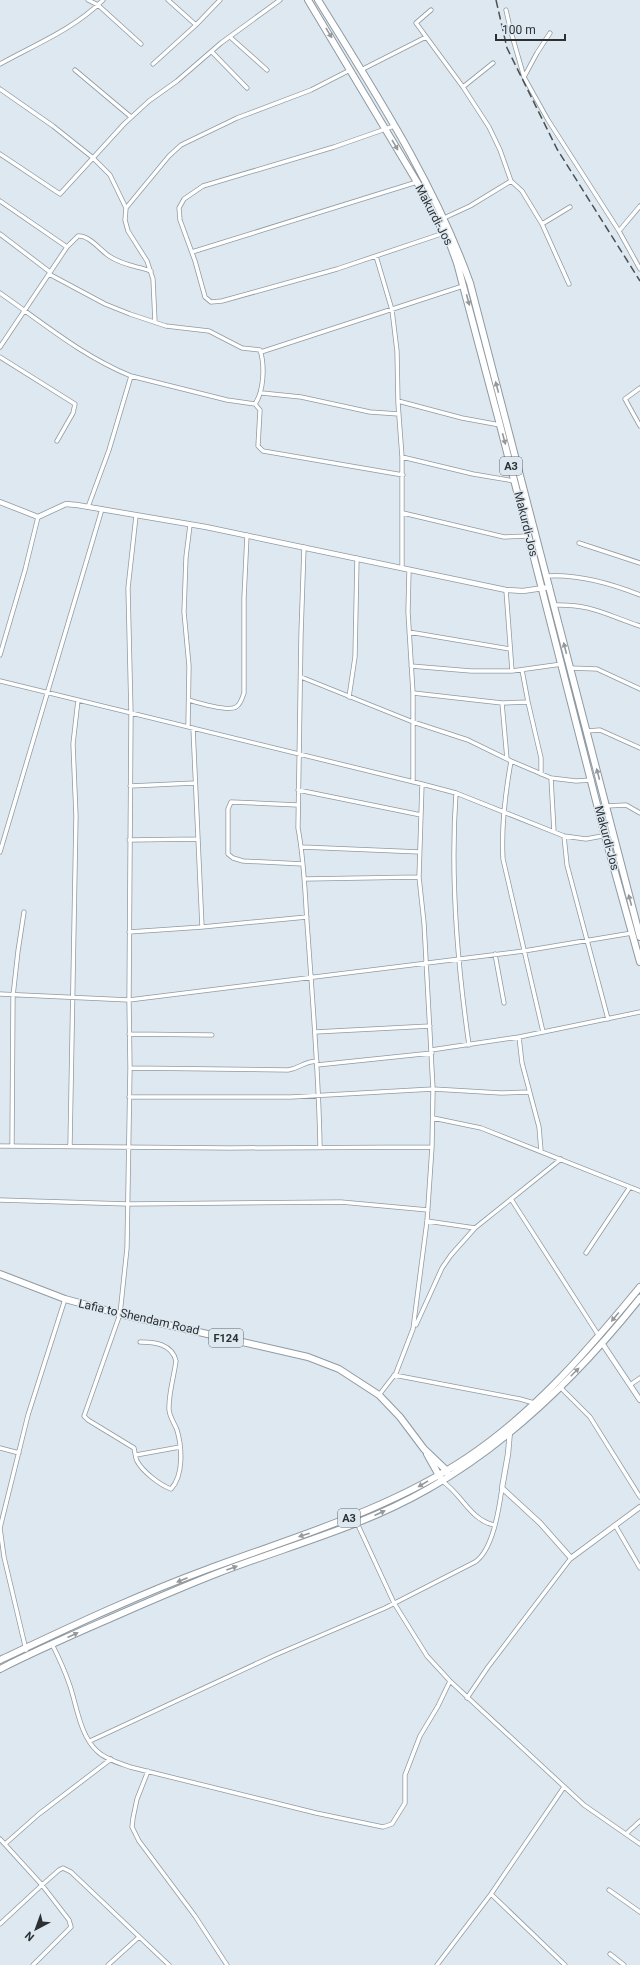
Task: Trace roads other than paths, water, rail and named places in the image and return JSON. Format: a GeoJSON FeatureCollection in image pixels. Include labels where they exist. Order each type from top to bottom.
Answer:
{"type":"FeatureCollection","features":[{"type":"Feature","properties":{"kind":"main road","name":"Makurdi-Jos"},"geometry":{"type":"LineString","coordinates":[[308,0],[417,182],[444,233],[464,286],[606,836],[640,937]]}},
{"type":"Feature","properties":{"kind":"main road","name":"Makurdi-Jos"},"geometry":{"type":"LineString","coordinates":[[318,0],[394,126],[444,218],[455,242],[470,283],[606,806],[637,931],[640,962]]}},
{"type":"Feature","properties":{"kind":"main road","name":"Lafia to Shendam Road"},"geometry":{"type":"LineString","coordinates":[[0,1274],[65,1299],[120,1314],[308,1357],[339,1369],[379,1395],[400,1417],[424,1449],[447,1473]]}},
{"type":"Feature","properties":{"kind":"main road","name":"A3"},"geometry":{"type":"LineString","coordinates":[[0,1669],[52,1644],[217,1573],[357,1522],[402,1503],[440,1478],[490,1441],[534,1403],[599,1336],[640,1287]]}},
{"type":"Feature","properties":{"kind":"main road","name":"A3"},"geometry":{"type":"LineString","coordinates":[[447,1473],[476,1459],[560,1387],[602,1343],[640,1298]]}},
{"type":"Feature","properties":{"kind":"main road","name":"F124"},"geometry":{"type":"LineString","coordinates":[[424,1449],[440,1478]]}},
{"type":"Feature","properties":{"kind":"main road","name":"A3"},"geometry":{"type":"LineString","coordinates":[[0,1660],[206,1570],[349,1518],[440,1478]]}},
{"type":"Feature","properties":{"kind":"street"},"geometry":{"type":"LineString","coordinates":[[88,0],[98,5],[141,44]]}},
{"type":"Feature","properties":{"kind":"street"},"geometry":{"type":"LineString","coordinates":[[0,64],[67,28],[103,0]]}},
{"type":"Feature","properties":{"kind":"street"},"geometry":{"type":"LineString","coordinates":[[168,0],[196,25]]}},
{"type":"Feature","properties":{"kind":"street"},"geometry":{"type":"LineString","coordinates":[[153,64],[196,25],[220,0]]}},
{"type":"Feature","properties":{"kind":"street"},"geometry":{"type":"LineString","coordinates":[[0,154],[59,194],[62,193],[92,157],[131,117],[230,37],[280,0]]}},
{"type":"Feature","properties":{"kind":"street"},"geometry":{"type":"LineString","coordinates":[[431,10],[416,22],[463,87],[489,127],[500,150],[511,182],[522,191],[542,224],[569,284]]}},
{"type":"Feature","properties":{"kind":"street"},"geometry":{"type":"LineString","coordinates":[[506,10],[524,77],[548,120],[619,231],[640,269]]}},
{"type":"Feature","properties":{"kind":"street"},"geometry":{"type":"LineString","coordinates":[[524,77],[536,53],[550,33]]}},
{"type":"Feature","properties":{"kind":"street"},"geometry":{"type":"LineString","coordinates":[[230,37],[267,70]]}},
{"type":"Feature","properties":{"kind":"street"},"geometry":{"type":"LineString","coordinates":[[361,70],[426,37]]}},
{"type":"Feature","properties":{"kind":"street"},"geometry":{"type":"LineString","coordinates":[[212,52],[247,88]]}},
{"type":"Feature","properties":{"kind":"street"},"geometry":{"type":"LineString","coordinates":[[463,87],[493,63]]}},
{"type":"Feature","properties":{"kind":"street"},"geometry":{"type":"LineString","coordinates":[[75,70],[131,117]]}},
{"type":"Feature","properties":{"kind":"street"},"geometry":{"type":"LineString","coordinates":[[126,208],[168,156],[181,145],[237,118],[311,90],[351,70]]}},
{"type":"Feature","properties":{"kind":"street"},"geometry":{"type":"LineString","coordinates":[[0,89],[53,126],[92,157],[110,175],[126,208],[125,220],[128,231],[147,261],[151,271],[153,279],[155,322]]}},
{"type":"Feature","properties":{"kind":"street"},"geometry":{"type":"LineString","coordinates":[[394,126],[334,148],[203,186],[184,199],[178,211],[205,297],[211,302],[215,303],[330,271],[444,233]]}},
{"type":"Feature","properties":{"kind":"street"},"geometry":{"type":"LineString","coordinates":[[192,252],[417,182]]}},
{"type":"Feature","properties":{"kind":"street"},"geometry":{"type":"LineString","coordinates":[[444,218],[470,206],[511,182]]}},
{"type":"Feature","properties":{"kind":"street"},"geometry":{"type":"LineString","coordinates":[[0,201],[67,247]]}},
{"type":"Feature","properties":{"kind":"street"},"geometry":{"type":"LineString","coordinates":[[619,231],[640,206]]}},
{"type":"Feature","properties":{"kind":"street"},"geometry":{"type":"LineString","coordinates":[[542,224],[570,207]]}},
{"type":"Feature","properties":{"kind":"street"},"geometry":{"type":"LineString","coordinates":[[0,234],[49,273],[105,304],[166,326],[209,331],[242,348],[257,349],[261,352],[464,286]]}},
{"type":"Feature","properties":{"kind":"street"},"geometry":{"type":"LineString","coordinates":[[0,347],[49,273],[75,238],[83,236],[110,257],[127,265],[151,271]]}},
{"type":"Feature","properties":{"kind":"street"},"geometry":{"type":"LineString","coordinates":[[376,256],[392,310],[397,351],[398,401],[403,475],[402,568]]}},
{"type":"Feature","properties":{"kind":"street"},"geometry":{"type":"LineString","coordinates":[[636,261],[640,258]]}},
{"type":"Feature","properties":{"kind":"street"},"geometry":{"type":"LineString","coordinates":[[139,267],[147,261]]}},
{"type":"Feature","properties":{"kind":"street"},"geometry":{"type":"LineString","coordinates":[[0,293],[83,352],[131,376],[227,400],[256,404],[260,410],[258,446],[263,451],[403,475]]}},
{"type":"Feature","properties":{"kind":"street"},"geometry":{"type":"LineString","coordinates":[[256,404],[262,393],[263,382],[261,352]]}},
{"type":"Feature","properties":{"kind":"street"},"geometry":{"type":"LineString","coordinates":[[0,357],[75,404],[73,413],[57,441]]}},
{"type":"Feature","properties":{"kind":"street"},"geometry":{"type":"LineString","coordinates":[[88,507],[109,450],[131,376]]}},
{"type":"Feature","properties":{"kind":"street"},"geometry":{"type":"LineString","coordinates":[[640,388],[626,397],[625,400],[640,426]]}},
{"type":"Feature","properties":{"kind":"street"},"geometry":{"type":"LineString","coordinates":[[262,393],[301,397],[370,412],[399,414]]}},
{"type":"Feature","properties":{"kind":"street"},"geometry":{"type":"LineString","coordinates":[[398,401],[462,418],[500,425]]}},
{"type":"Feature","properties":{"kind":"street"},"geometry":{"type":"LineString","coordinates":[[402,457],[473,474],[515,481]]}},
{"type":"Feature","properties":{"kind":"street"},"geometry":{"type":"LineString","coordinates":[[0,502],[38,517],[66,504],[190,524],[506,590],[524,591],[550,587]]}},
{"type":"Feature","properties":{"kind":"street"},"geometry":{"type":"LineString","coordinates":[[0,852],[102,509]]}},
{"type":"Feature","properties":{"kind":"street"},"geometry":{"type":"LineString","coordinates":[[402,513],[504,537],[529,536]]}},
{"type":"Feature","properties":{"kind":"street"},"geometry":{"type":"LineString","coordinates":[[136,516],[128,588],[131,714],[129,932],[130,1068],[127,1248],[120,1314],[84,1416],[88,1420],[134,1448],[141,1466],[164,1486],[171,1489],[176,1484],[179,1475],[180,1446],[176,1429],[168,1409],[176,1361],[174,1354],[163,1345],[140,1342]]}},
{"type":"Feature","properties":{"kind":"street"},"geometry":{"type":"LineString","coordinates":[[0,655],[25,570],[38,517]]}},
{"type":"Feature","properties":{"kind":"street"},"geometry":{"type":"LineString","coordinates":[[190,524],[186,557],[184,612],[189,666],[188,700],[195,783],[202,928]]}},
{"type":"Feature","properties":{"kind":"street"},"geometry":{"type":"LineString","coordinates":[[188,700],[230,709],[238,706],[242,701],[244,693],[244,598],[247,535]]}},
{"type":"Feature","properties":{"kind":"street"},"geometry":{"type":"LineString","coordinates":[[579,543],[640,562]]}},
{"type":"Feature","properties":{"kind":"street"},"geometry":{"type":"LineString","coordinates":[[304,547],[298,828],[302,847],[305,880],[306,917],[319,1096],[320,1148]]}},
{"type":"Feature","properties":{"kind":"street"},"geometry":{"type":"LineString","coordinates":[[349,697],[355,658],[357,558]]}},
{"type":"Feature","properties":{"kind":"street"},"geometry":{"type":"LineString","coordinates":[[409,570],[409,632],[413,693],[413,782]]}},
{"type":"Feature","properties":{"kind":"street"},"geometry":{"type":"LineString","coordinates":[[547,576],[580,576],[613,585],[640,595]]}},
{"type":"Feature","properties":{"kind":"street"},"geometry":{"type":"LineString","coordinates":[[506,590],[512,671]]}},
{"type":"Feature","properties":{"kind":"street"},"geometry":{"type":"LineString","coordinates":[[554,605],[574,605],[592,608],[640,626]]}},
{"type":"Feature","properties":{"kind":"street"},"geometry":{"type":"LineString","coordinates":[[409,632],[510,649]]}},
{"type":"Feature","properties":{"kind":"street"},"geometry":{"type":"LineString","coordinates":[[411,666],[471,671],[512,671],[562,664]]}},
{"type":"Feature","properties":{"kind":"street"},"geometry":{"type":"LineString","coordinates":[[570,668],[597,669],[640,689]]}},
{"type":"Feature","properties":{"kind":"street"},"geometry":{"type":"LineString","coordinates":[[522,670],[541,758],[541,774]]}},
{"type":"Feature","properties":{"kind":"street"},"geometry":{"type":"LineString","coordinates":[[301,677],[413,722],[468,740],[551,778],[576,781],[592,780]]}},
{"type":"Feature","properties":{"kind":"street"},"geometry":{"type":"LineString","coordinates":[[0,681],[456,793],[564,836],[586,839],[613,834]]}},
{"type":"Feature","properties":{"kind":"street"},"geometry":{"type":"LineString","coordinates":[[413,693],[502,703],[528,702]]}},
{"type":"Feature","properties":{"kind":"street"},"geometry":{"type":"LineString","coordinates":[[70,1146],[73,1061],[72,998],[76,816],[73,744],[78,700]]}},
{"type":"Feature","properties":{"kind":"street"},"geometry":{"type":"LineString","coordinates":[[502,703],[509,760],[501,836],[505,872],[543,1032]]}},
{"type":"Feature","properties":{"kind":"street"},"geometry":{"type":"LineString","coordinates":[[587,731],[600,730],[640,748]]}},
{"type":"Feature","properties":{"kind":"street"},"geometry":{"type":"LineString","coordinates":[[551,778],[554,832]]}},
{"type":"Feature","properties":{"kind":"street"},"geometry":{"type":"LineString","coordinates":[[130,786],[195,783]]}},
{"type":"Feature","properties":{"kind":"street"},"geometry":{"type":"LineString","coordinates":[[413,1330],[427,1221],[433,1118],[432,1051],[425,963],[424,923],[419,876],[422,784]]}},
{"type":"Feature","properties":{"kind":"street"},"geometry":{"type":"LineString","coordinates":[[298,790],[420,815]]}},
{"type":"Feature","properties":{"kind":"street"},"geometry":{"type":"LineString","coordinates":[[456,793],[454,830],[458,959],[469,1045]]}},
{"type":"Feature","properties":{"kind":"street"},"geometry":{"type":"LineString","coordinates":[[298,805],[232,802],[228,809],[228,854],[233,858],[243,861],[303,864]]}},
{"type":"Feature","properties":{"kind":"street"},"geometry":{"type":"LineString","coordinates":[[606,806],[626,804],[640,813]]}},
{"type":"Feature","properties":{"kind":"street"},"geometry":{"type":"LineString","coordinates":[[564,836],[567,865],[608,1019]]}},
{"type":"Feature","properties":{"kind":"street"},"geometry":{"type":"LineString","coordinates":[[130,840],[198,839]]}},
{"type":"Feature","properties":{"kind":"street"},"geometry":{"type":"LineString","coordinates":[[302,847],[420,852]]}},
{"type":"Feature","properties":{"kind":"street"},"geometry":{"type":"LineString","coordinates":[[305,880],[419,876]]}},
{"type":"Feature","properties":{"kind":"street"},"geometry":{"type":"LineString","coordinates":[[12,1146],[13,996],[24,912]]}},
{"type":"Feature","properties":{"kind":"street"},"geometry":{"type":"LineString","coordinates":[[129,932],[202,928],[306,917]]}},
{"type":"Feature","properties":{"kind":"street"},"geometry":{"type":"LineString","coordinates":[[0,994],[13,996],[129,1000],[524,951],[637,931]]}},
{"type":"Feature","properties":{"kind":"street"},"geometry":{"type":"LineString","coordinates":[[495,954],[504,1003]]}},
{"type":"Feature","properties":{"kind":"street"},"geometry":{"type":"LineString","coordinates":[[130,1068],[288,1070],[298,1067],[304,1062],[317,1063],[432,1051],[519,1037],[640,1012]]}},
{"type":"Feature","properties":{"kind":"street"},"geometry":{"type":"LineString","coordinates":[[315,1032],[430,1026]]}},
{"type":"Feature","properties":{"kind":"street"},"geometry":{"type":"LineString","coordinates":[[129,1034],[212,1036]]}},
{"type":"Feature","properties":{"kind":"street"},"geometry":{"type":"LineString","coordinates":[[519,1037],[529,1092],[539,1127],[541,1151]]}},
{"type":"Feature","properties":{"kind":"street"},"geometry":{"type":"LineString","coordinates":[[129,1097],[319,1096],[433,1090],[501,1093],[529,1092]]}},
{"type":"Feature","properties":{"kind":"street"},"geometry":{"type":"LineString","coordinates":[[433,1118],[481,1128],[640,1191]]}},
{"type":"Feature","properties":{"kind":"street"},"geometry":{"type":"LineString","coordinates":[[0,1146],[320,1148],[432,1147]]}},
{"type":"Feature","properties":{"kind":"street"},"geometry":{"type":"LineString","coordinates":[[379,1395],[394,1375],[442,1268],[451,1254],[475,1228],[562,1159]]}},
{"type":"Feature","properties":{"kind":"street"},"geometry":{"type":"LineString","coordinates":[[586,1253],[630,1187]]}},
{"type":"Feature","properties":{"kind":"street"},"geometry":{"type":"LineString","coordinates":[[511,1199],[599,1336]]}},
{"type":"Feature","properties":{"kind":"street"},"geometry":{"type":"LineString","coordinates":[[0,1200],[128,1204],[341,1202],[428,1210]]}},
{"type":"Feature","properties":{"kind":"street"},"geometry":{"type":"LineString","coordinates":[[427,1221],[475,1228]]}},
{"type":"Feature","properties":{"kind":"street"},"geometry":{"type":"LineString","coordinates":[[28,1655],[0,1541],[0,1528],[28,1415],[65,1299]]}},
{"type":"Feature","properties":{"kind":"street"},"geometry":{"type":"LineString","coordinates":[[602,1343],[640,1400]]}},
{"type":"Feature","properties":{"kind":"street"},"geometry":{"type":"LineString","coordinates":[[394,1375],[534,1403]]}},
{"type":"Feature","properties":{"kind":"street"},"geometry":{"type":"LineString","coordinates":[[630,1385],[640,1378]]}},
{"type":"Feature","properties":{"kind":"street"},"geometry":{"type":"LineString","coordinates":[[560,1387],[590,1417],[640,1497]]}},
{"type":"Feature","properties":{"kind":"street"},"geometry":{"type":"LineString","coordinates":[[90,1741],[394,1603],[478,1560],[485,1553],[498,1513],[508,1454],[510,1431]]}},
{"type":"Feature","properties":{"kind":"street"},"geometry":{"type":"LineString","coordinates":[[136,1455],[180,1446]]}},
{"type":"Feature","properties":{"kind":"street"},"geometry":{"type":"LineString","coordinates":[[0,1448],[19,1453]]}},
{"type":"Feature","properties":{"kind":"street"},"geometry":{"type":"LineString","coordinates":[[447,1473],[449,1485]]}},
{"type":"Feature","properties":{"kind":"street"},"geometry":{"type":"LineString","coordinates":[[440,1478],[449,1485],[472,1513],[485,1522],[494,1525]]}},
{"type":"Feature","properties":{"kind":"street"},"geometry":{"type":"LineString","coordinates":[[502,1488],[535,1518],[571,1558]]}},
{"type":"Feature","properties":{"kind":"street"},"geometry":{"type":"LineString","coordinates":[[467,1698],[571,1558],[640,1507]]}},
{"type":"Feature","properties":{"kind":"street"},"geometry":{"type":"LineString","coordinates":[[357,1522],[394,1603],[427,1656],[467,1698],[584,1805],[640,1844]]}},
{"type":"Feature","properties":{"kind":"street"},"geometry":{"type":"LineString","coordinates":[[615,1525],[640,1568]]}},
{"type":"Feature","properties":{"kind":"street"},"geometry":{"type":"LineString","coordinates":[[52,1644],[62,1663],[84,1730],[98,1752],[111,1759],[148,1771],[316,1813],[383,1827],[392,1824],[405,1803],[405,1775],[420,1736],[438,1706],[450,1681]]}},
{"type":"Feature","properties":{"kind":"street"},"geometry":{"type":"LineString","coordinates":[[33,1965],[71,1927],[69,1920],[42,1885],[2,1842],[111,1759]]}},
{"type":"Feature","properties":{"kind":"street"},"geometry":{"type":"LineString","coordinates":[[148,1771],[137,1800],[132,1827],[139,1841],[195,1916],[227,1965]]}},
{"type":"Feature","properties":{"kind":"street"},"geometry":{"type":"LineString","coordinates":[[437,1965],[491,1894],[564,1787]]}},
{"type":"Feature","properties":{"kind":"street"},"geometry":{"type":"LineString","coordinates":[[626,1834],[640,1821]]}},
{"type":"Feature","properties":{"kind":"street"},"geometry":{"type":"LineString","coordinates":[[0,1924],[59,1870],[66,1869],[168,1965]]}},
{"type":"Feature","properties":{"kind":"street"},"geometry":{"type":"LineString","coordinates":[[609,1890],[640,1912]]}},
{"type":"Feature","properties":{"kind":"street"},"geometry":{"type":"LineString","coordinates":[[491,1894],[565,1965]]}},
{"type":"Feature","properties":{"kind":"street"},"geometry":{"type":"LineString","coordinates":[[108,1965],[138,1937]]}},
{"type":"Feature","properties":{"kind":"street"},"geometry":{"type":"LineString","coordinates":[[610,1954],[624,1965]]}},
{"type":"Feature","properties":{"kind":"railway"},"geometry":{"type":"LineString","coordinates":[[496,0],[507,48],[557,149],[640,281]]}}]}
